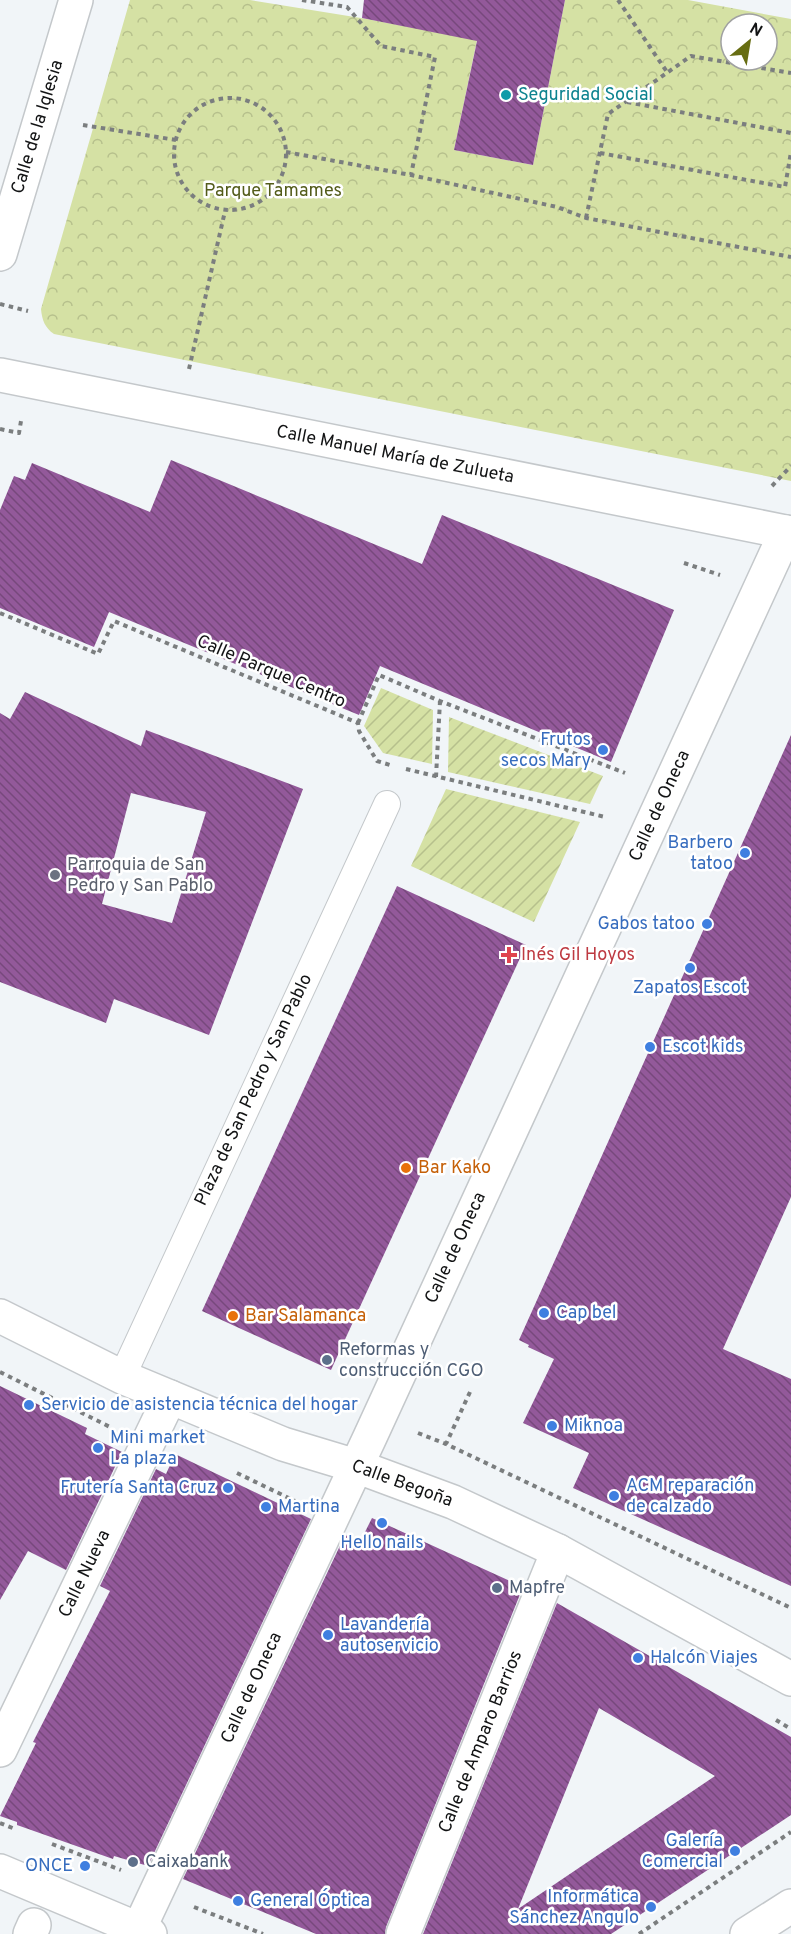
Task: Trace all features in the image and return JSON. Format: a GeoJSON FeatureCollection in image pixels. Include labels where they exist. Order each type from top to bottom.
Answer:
{"type":"FeatureCollection","features":[{"type":"Feature","properties":{"kind":"street","name":"Calle de la Iglesia"},"geometry":{"type":"LineString","coordinates":[[0,254],[76,0]]}},
{"type":"Feature","properties":{"kind":"street","name":"Calle Manuel María de Zulueta"},"geometry":{"type":"LineString","coordinates":[[0,375],[789,532]]}},
{"type":"Feature","properties":{"kind":"street","name":"Calle de Oneca"},"geometry":{"type":"LineString","coordinates":[[144,1932],[356,1466],[789,532]]}},
{"type":"Feature","properties":{"kind":"street","name":"Calle Begoña"},"geometry":{"type":"LineString","coordinates":[[0,1316],[122,1377],[283,1444],[356,1466],[453,1502],[558,1551],[791,1679]]}},
{"type":"Feature","properties":{"kind":"street","name":"Calle Nueva"},"geometry":{"type":"LineString","coordinates":[[0,1750],[170,1397]]}},
{"type":"Feature","properties":{"kind":"street","name":"Calle de Amparo Barrios"},"geometry":{"type":"LineString","coordinates":[[404,1934],[558,1551]]}},
{"type":"Feature","properties":{"kind":"street"},"geometry":{"type":"LineString","coordinates":[[0,1871],[144,1932]]}},
{"type":"Feature","properties":{"kind":"street"},"geometry":{"type":"LineString","coordinates":[[747,1934],[791,1905]]}},
{"type":"Feature","properties":{"kind":"lane","name":"Plaza de San Pedro y San Pablo"},"geometry":{"type":"LineString","coordinates":[[122,1377],[387,804]]}},
{"type":"Feature","properties":{"kind":"path"},"geometry":{"type":"LineString","coordinates":[[302,0],[347,8],[381,45],[435,57],[411,175]]}},
{"type":"Feature","properties":{"kind":"path"},"geometry":{"type":"LineString","coordinates":[[618,0],[667,72]]}},
{"type":"Feature","properties":{"kind":"path"},"geometry":{"type":"LineString","coordinates":[[586,218],[608,114],[667,72],[691,56],[791,73]]}},
{"type":"Feature","properties":{"kind":"path"},"geometry":{"type":"LineString","coordinates":[[223,98],[241,99],[258,106],[272,118],[282,134],[286,152],[284,171],[276,187],[262,200],[245,210],[225,211],[209,206],[194,196],[182,183],[175,166],[174,147],[179,130],[190,115],[204,104],[223,98]]}},
{"type":"Feature","properties":{"kind":"path"},"geometry":{"type":"LineString","coordinates":[[625,102],[791,133]]}},
{"type":"Feature","properties":{"kind":"path"},"geometry":{"type":"LineString","coordinates":[[82,124],[176,140]]}},
{"type":"Feature","properties":{"kind":"path"},"geometry":{"type":"LineString","coordinates":[[286,152],[411,175],[557,207],[586,218],[791,257]]}},
{"type":"Feature","properties":{"kind":"path"},"geometry":{"type":"LineString","coordinates":[[600,153],[785,187],[791,152]]}},
{"type":"Feature","properties":{"kind":"path"},"geometry":{"type":"LineString","coordinates":[[189,369],[225,211]]}},
{"type":"Feature","properties":{"kind":"path"},"geometry":{"type":"LineString","coordinates":[[0,304],[28,311]]}},
{"type":"Feature","properties":{"kind":"path"},"geometry":{"type":"LineString","coordinates":[[0,429],[19,433]]}},
{"type":"Feature","properties":{"kind":"path"},"geometry":{"type":"LineString","coordinates":[[772,486],[791,466]]}},
{"type":"Feature","properties":{"kind":"path","name":"Calle Parque Centro"},"geometry":{"type":"LineString","coordinates":[[0,613],[98,654],[114,621],[358,723],[359,732],[377,761],[605,817]]}},
{"type":"Feature","properties":{"kind":"path"},"geometry":{"type":"LineString","coordinates":[[358,723],[379,675],[625,773]]}},
{"type":"Feature","properties":{"kind":"path"},"geometry":{"type":"LineString","coordinates":[[436,777],[440,701]]}},
{"type":"Feature","properties":{"kind":"path"},"geometry":{"type":"LineString","coordinates":[[0,1372],[114,1429]]}},
{"type":"Feature","properties":{"kind":"path"},"geometry":{"type":"LineString","coordinates":[[470,1392],[446,1444],[791,1608]]}},
{"type":"Feature","properties":{"kind":"path"},"geometry":{"type":"LineString","coordinates":[[229,1470],[304,1505]]}},
{"type":"Feature","properties":{"kind":"path"},"geometry":{"type":"LineString","coordinates":[[0,1823],[21,1832]]}},
{"type":"Feature","properties":{"kind":"path"},"geometry":{"type":"LineString","coordinates":[[639,1934],[791,1832]]}},
{"type":"Feature","properties":{"kind":"path"},"geometry":{"type":"LineString","coordinates":[[43,1840],[124,1871]]}},
{"type":"Feature","properties":{"kind":"green space","name":"Parque Tamames"},"geometry":{"type":"Polygon","coordinates":[[[130,0],[250,0],[477,40],[454,150],[533,165],[565,0],[688,0],[753,12],[719,12],[719,72],[779,72],[779,17],[791,19],[791,481],[54,334],[48,329],[41,309],[130,0]]]}},
{"type":"Feature","properties":{"kind":"green space"},"geometry":{"type":"Polygon","coordinates":[[[381,688],[433,710],[432,764],[383,753],[364,726],[381,688]]]}},
{"type":"Feature","properties":{"kind":"green space"},"geometry":{"type":"Polygon","coordinates":[[[449,717],[603,776],[590,804],[448,772],[449,717]]]}},
{"type":"Feature","properties":{"kind":"green space"},"geometry":{"type":"Polygon","coordinates":[[[446,789],[580,822],[534,922],[411,866],[446,789]]]}},
{"type":"Feature","properties":{"kind":"building","name":"Seguridad Social"},"geometry":{"type":"Polygon","coordinates":[[[364,0],[565,0],[533,165],[454,150],[477,41],[362,18],[364,0]]]}},
{"type":"Feature","properties":{"kind":"building"},"geometry":{"type":"Polygon","coordinates":[[[171,460],[422,564],[442,515],[674,610],[611,762],[380,666],[359,715],[109,612],[94,647],[0,608],[0,510],[14,476],[25,480],[32,463],[150,512],[171,460]]]}},
{"type":"Feature","properties":{"kind":"building","name":"Parroquia de San Pedro y San Pablo"},"geometry":{"type":"Polygon","coordinates":[[[25,692],[141,746],[146,730],[303,789],[209,1035],[114,999],[106,1023],[0,982],[0,713],[10,719],[25,692]],[[131,793],[102,904],[172,923],[206,812],[131,793]]]}},
{"type":"Feature","properties":{"kind":"building"},"geometry":{"type":"Polygon","coordinates":[[[791,735],[791,1197],[723,1349],[791,1379],[791,1586],[573,1488],[589,1453],[523,1423],[554,1359],[528,1347],[529,1345],[519,1340],[791,735]]]}},
{"type":"Feature","properties":{"kind":"building"},"geometry":{"type":"Polygon","coordinates":[[[397,886],[526,945],[331,1370],[202,1311],[397,886]]]}},
{"type":"Feature","properties":{"kind":"building"},"geometry":{"type":"Polygon","coordinates":[[[0,1386],[87,1428],[85,1434],[122,1452],[66,1570],[28,1551],[0,1600],[0,1386]]]}},
{"type":"Feature","properties":{"kind":"building"},"geometry":{"type":"Polygon","coordinates":[[[175,1454],[311,1519],[148,1866],[114,1856],[113,1859],[17,1825],[17,1822],[0,1816],[36,1743],[33,1742],[110,1591],[100,1586],[156,1469],[166,1474],[175,1454]]]}},
{"type":"Feature","properties":{"kind":"building"},"geometry":{"type":"Polygon","coordinates":[[[372,1518],[523,1587],[385,1934],[316,1934],[183,1879],[345,1535],[360,1542],[372,1518]]]}},
{"type":"Feature","properties":{"kind":"building"},"geometry":{"type":"Polygon","coordinates":[[[557,1603],[791,1737],[791,1815],[611,1934],[423,1934],[557,1603]],[[599,1708],[518,1909],[715,1776],[599,1708]]]}},
{"type":"Feature","properties":{"kind":"place","name":"Seguridad Social"},"geometry":{"type":"Point","coordinates":[506,95]}},
{"type":"Feature","properties":{"kind":"place","name":"Frutos secos Mary"},"geometry":{"type":"Point","coordinates":[603,750]}},
{"type":"Feature","properties":{"kind":"place","name":"Barbero tatoo"},"geometry":{"type":"Point","coordinates":[745,853]}},
{"type":"Feature","properties":{"kind":"place","name":"Parroquia de San Pedro y San Pablo"},"geometry":{"type":"Point","coordinates":[55,875]}},
{"type":"Feature","properties":{"kind":"place","name":"Gabos tatoo"},"geometry":{"type":"Point","coordinates":[707,924]}},
{"type":"Feature","properties":{"kind":"place","name":"Inés Gil Hoyos"},"geometry":{"type":"Point","coordinates":[509,955]}},
{"type":"Feature","properties":{"kind":"place","name":"Zapatos Escot"},"geometry":{"type":"Point","coordinates":[690,968]}},
{"type":"Feature","properties":{"kind":"place","name":"Escot kids"},"geometry":{"type":"Point","coordinates":[650,1047]}},
{"type":"Feature","properties":{"kind":"place","name":"Bar Kako"},"geometry":{"type":"Point","coordinates":[406,1168]}},
{"type":"Feature","properties":{"kind":"place","name":"Cap bel"},"geometry":{"type":"Point","coordinates":[544,1313]}},
{"type":"Feature","properties":{"kind":"place","name":"Bar Salamanca"},"geometry":{"type":"Point","coordinates":[233,1316]}},
{"type":"Feature","properties":{"kind":"place","name":"Reformas y construcción CGO"},"geometry":{"type":"Point","coordinates":[327,1360]}},
{"type":"Feature","properties":{"kind":"place","name":"Servicio de asistencia técnica del hogar"},"geometry":{"type":"Point","coordinates":[29,1405]}},
{"type":"Feature","properties":{"kind":"place","name":"Miknoa"},"geometry":{"type":"Point","coordinates":[552,1426]}},
{"type":"Feature","properties":{"kind":"place","name":"Mini market La plaza"},"geometry":{"type":"Point","coordinates":[98,1448]}},
{"type":"Feature","properties":{"kind":"place","name":"Frutería Santa Cruz"},"geometry":{"type":"Point","coordinates":[228,1488]}},
{"type":"Feature","properties":{"kind":"place","name":"ACM reparación de calzado"},"geometry":{"type":"Point","coordinates":[614,1496]}},
{"type":"Feature","properties":{"kind":"place","name":"Martina"},"geometry":{"type":"Point","coordinates":[266,1507]}},
{"type":"Feature","properties":{"kind":"place","name":"Hello nails"},"geometry":{"type":"Point","coordinates":[382,1523]}},
{"type":"Feature","properties":{"kind":"place","name":"Mapfre"},"geometry":{"type":"Point","coordinates":[497,1588]}},
{"type":"Feature","properties":{"kind":"place","name":"Lavandería autoservicio"},"geometry":{"type":"Point","coordinates":[328,1635]}},
{"type":"Feature","properties":{"kind":"place","name":"Halcón Viajes"},"geometry":{"type":"Point","coordinates":[638,1658]}},
{"type":"Feature","properties":{"kind":"place","name":"Galería Comercial"},"geometry":{"type":"Point","coordinates":[735,1851]}},
{"type":"Feature","properties":{"kind":"place","name":"Caixabank"},"geometry":{"type":"Point","coordinates":[133,1862]}},
{"type":"Feature","properties":{"kind":"place","name":"ONCE"},"geometry":{"type":"Point","coordinates":[85,1866]}},
{"type":"Feature","properties":{"kind":"place","name":"General Óptica"},"geometry":{"type":"Point","coordinates":[238,1901]}},
{"type":"Feature","properties":{"kind":"place","name":"Informática Sánchez Angulo"},"geometry":{"type":"Point","coordinates":[651,1907]}}]}
